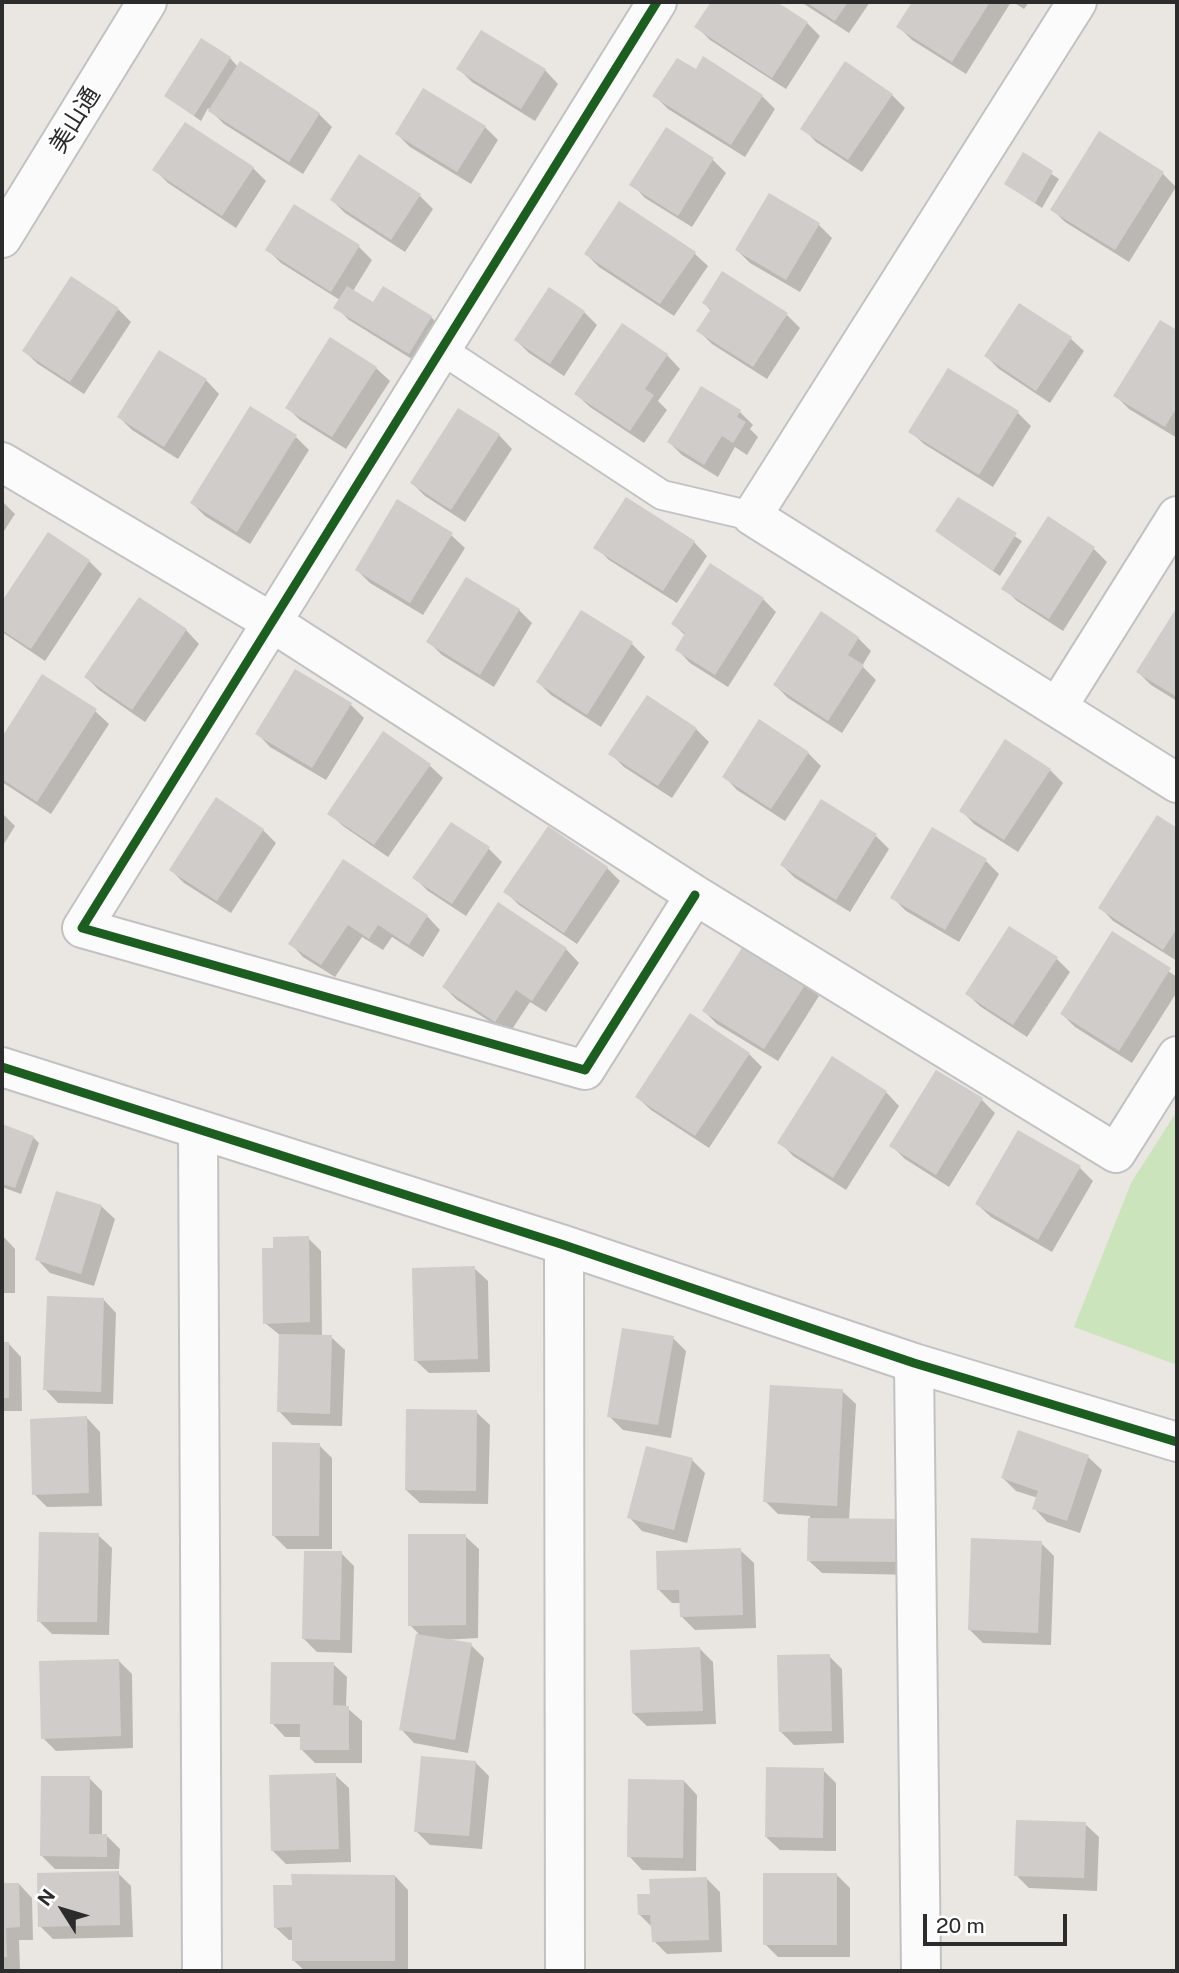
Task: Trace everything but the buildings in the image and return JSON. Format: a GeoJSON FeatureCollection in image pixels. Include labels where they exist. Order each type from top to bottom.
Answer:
{"type":"FeatureCollection","features":[{"type":"Feature","properties":{"kind":"street","name":"美山通"},"geometry":{"type":"LineString","coordinates":[[2,238],[147,2]]}},
{"type":"Feature","properties":{"kind":"street"},"geometry":{"type":"LineString","coordinates":[[657,2],[82,928],[585,1070],[695,895]]}},
{"type":"Feature","properties":{"kind":"street"},"geometry":{"type":"LineString","coordinates":[[1077,2],[752,516],[1177,783]]}},
{"type":"Feature","properties":{"kind":"street"},"geometry":{"type":"LineString","coordinates":[[2,462],[273,623],[695,895],[1116,1153],[1177,1056]]}},
{"type":"Feature","properties":{"kind":"street"},"geometry":{"type":"LineString","coordinates":[[1058,706],[1177,516]]}},
{"type":"Feature","properties":{"kind":"street"},"geometry":{"type":"LineString","coordinates":[[2,1067],[564,1245],[915,1363],[1177,1442]]}},
{"type":"Feature","properties":{"kind":"street"},"geometry":{"type":"LineString","coordinates":[[198,1129],[202,1971]]}},
{"type":"Feature","properties":{"kind":"street"},"geometry":{"type":"LineString","coordinates":[[564,1245],[565,1971]]}},
{"type":"Feature","properties":{"kind":"street"},"geometry":{"type":"LineString","coordinates":[[915,1363],[921,1971]]}},
{"type":"Feature","properties":{"kind":"lane"},"geometry":{"type":"LineString","coordinates":[[442,350],[662,495],[752,516]]}},
{"type":"Feature","properties":{"kind":"green space"},"geometry":{"type":"Polygon","coordinates":[[[1177,1111],[1177,1365],[1074,1327],[1131,1183],[1177,1111]]]}},
{"type":"Feature","properties":{"kind":"cycle path"},"geometry":{"type":"LineString","coordinates":[[657,2],[82,928],[585,1070],[695,895]]}},
{"type":"Feature","properties":{"kind":"cycle path"},"geometry":{"type":"LineString","coordinates":[[2,1067],[564,1245],[914,1363],[1177,1442]]}}]}
